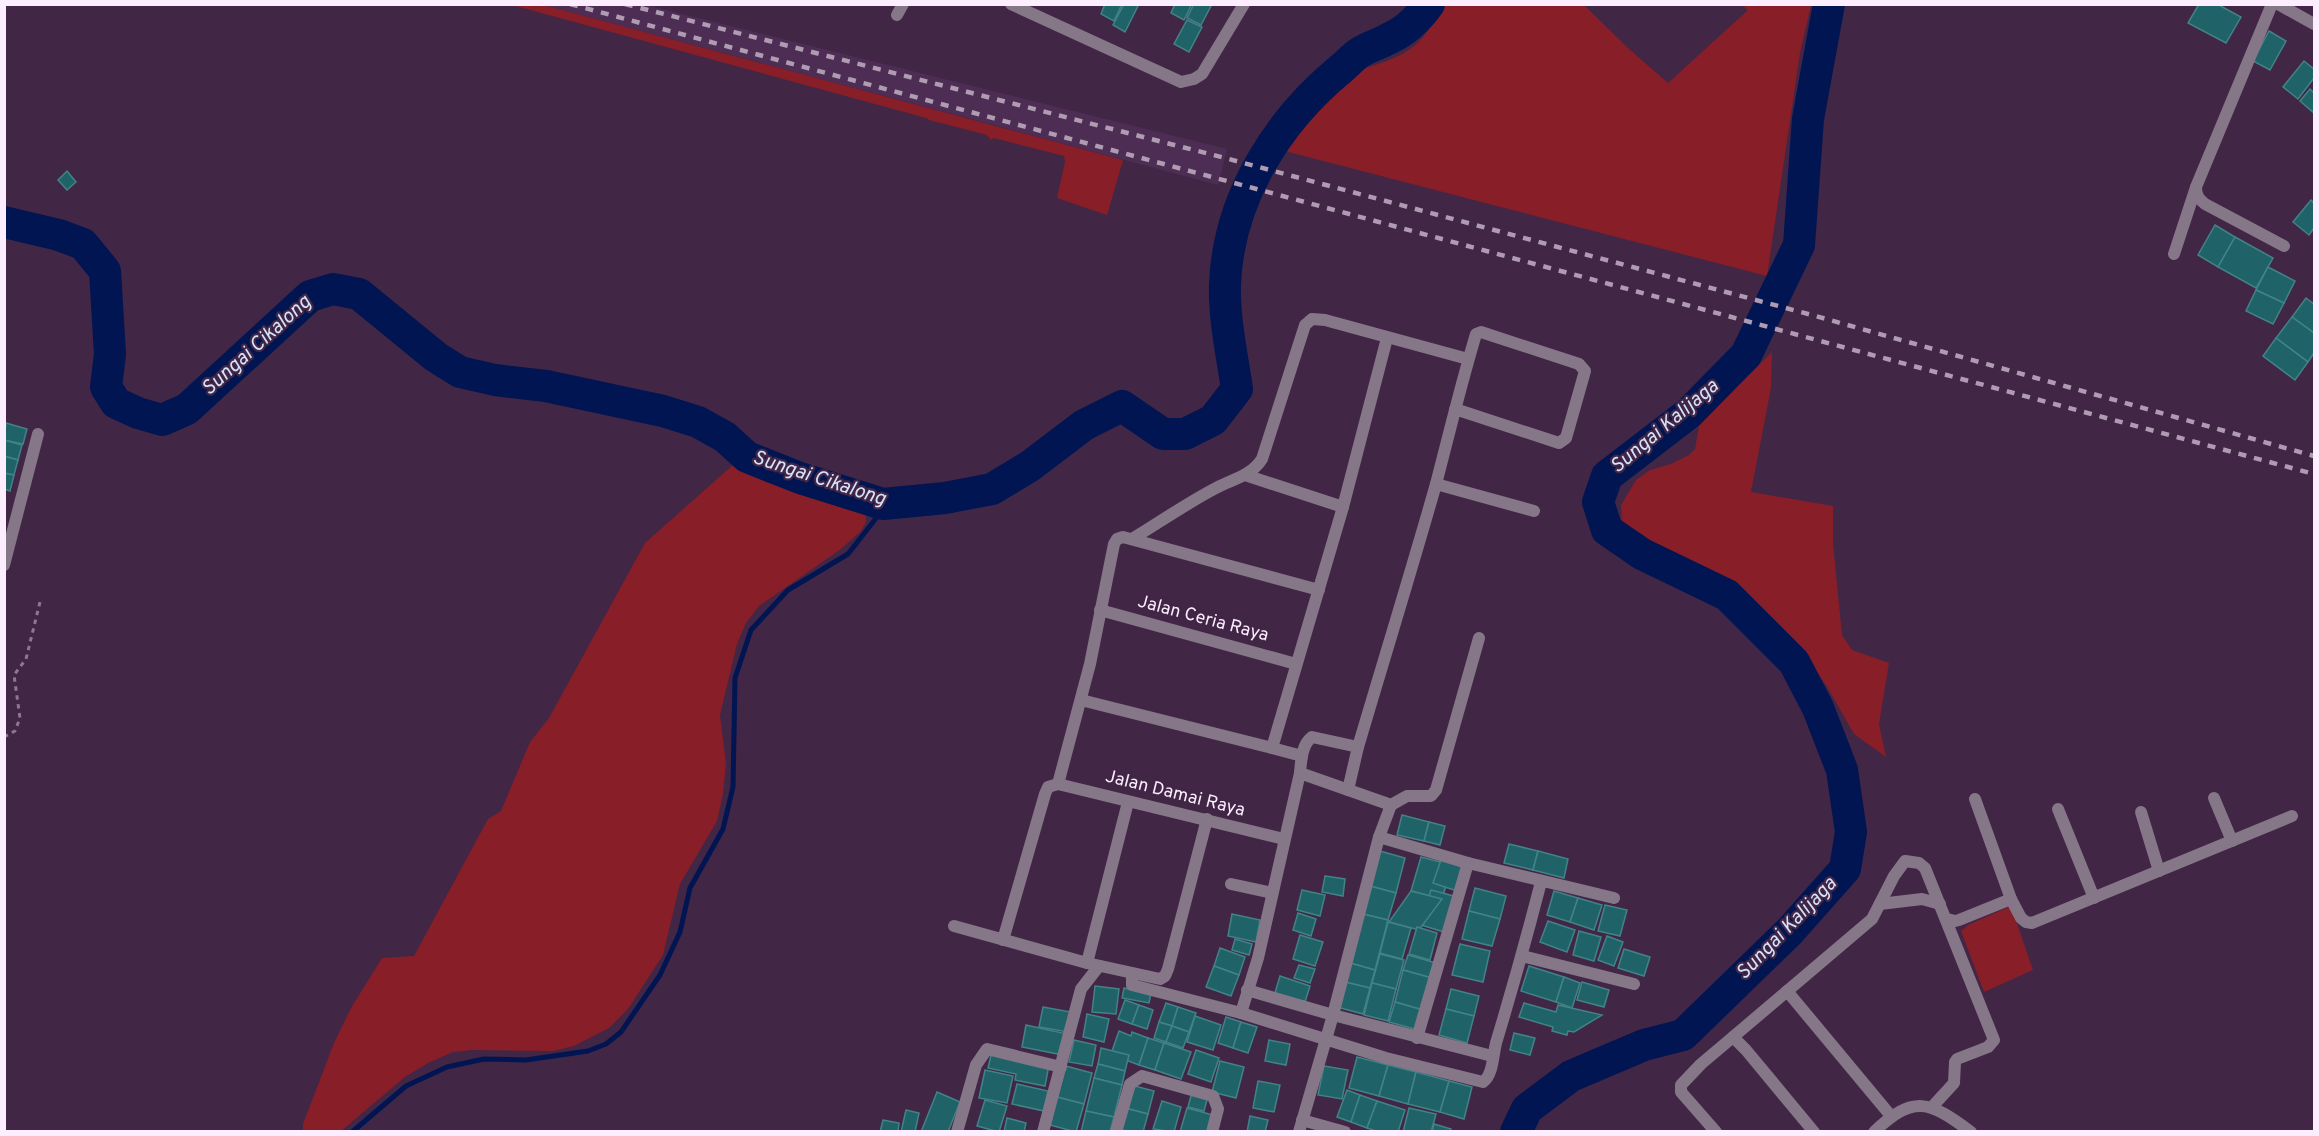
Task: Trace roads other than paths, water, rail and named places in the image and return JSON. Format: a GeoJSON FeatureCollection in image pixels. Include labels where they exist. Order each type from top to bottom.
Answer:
{"type":"FeatureCollection","features":[{"type":"Feature","properties":{"kind":"street"},"geometry":{"type":"LineString","coordinates":[[1011,4],[1181,82],[1194,80],[1202,74],[1243,8],[1230,4]]}},
{"type":"Feature","properties":{"kind":"street"},"geometry":{"type":"LineString","coordinates":[[2174,254],[2196,187],[2272,4]]}},
{"type":"Feature","properties":{"kind":"street"},"geometry":{"type":"LineString","coordinates":[[2278,4],[2314,24]]}},
{"type":"Feature","properties":{"kind":"street"},"geometry":{"type":"LineString","coordinates":[[2196,187],[2198,198],[2205,204],[2284,246]]}},
{"type":"Feature","properties":{"kind":"street"},"geometry":{"type":"LineString","coordinates":[[1132,539],[1215,489],[1245,475],[1262,459],[1308,321],[1314,318],[1325,320],[1468,359]]}},
{"type":"Feature","properties":{"kind":"street"},"geometry":{"type":"LineString","coordinates":[[1348,790],[1358,747],[1436,484],[1455,409],[1468,359],[1476,334],[1481,332],[1579,363],[1584,367],[1586,374],[1566,438],[1559,443],[1455,409]]}},
{"type":"Feature","properties":{"kind":"street"},"geometry":{"type":"LineString","coordinates":[[1272,748],[1343,507],[1387,338]]}},
{"type":"Feature","properties":{"kind":"street"},"geometry":{"type":"LineString","coordinates":[[4,565],[38,434]]}},
{"type":"Feature","properties":{"kind":"street"},"geometry":{"type":"LineString","coordinates":[[1245,475],[1343,507]]}},
{"type":"Feature","properties":{"kind":"street"},"geometry":{"type":"LineString","coordinates":[[1436,484],[1534,511]]}},
{"type":"Feature","properties":{"kind":"street"},"geometry":{"type":"LineString","coordinates":[[1003,940],[1045,794],[1048,788],[1058,784],[1081,700],[1114,544],[1117,539],[1123,537],[1132,539],[1319,590]]}},
{"type":"Feature","properties":{"kind":"street","name":"Jalan Ceria Raya"},"geometry":{"type":"LineString","coordinates":[[1100,610],[1296,664]]}},
{"type":"Feature","properties":{"kind":"street"},"geometry":{"type":"LineString","coordinates":[[1346,1131],[1301,1126],[1333,1015],[1379,837],[1391,805],[1407,796],[1433,795],[1479,638]]}},
{"type":"Feature","properties":{"kind":"street"},"geometry":{"type":"LineString","coordinates":[[1081,700],[1302,756]]}},
{"type":"Feature","properties":{"kind":"street"},"geometry":{"type":"LineString","coordinates":[[1241,1012],[1258,958],[1307,741],[1312,737],[1358,747]]}},
{"type":"Feature","properties":{"kind":"street"},"geometry":{"type":"LineString","coordinates":[[1300,773],[1391,805]]}},
{"type":"Feature","properties":{"kind":"street","name":"Jalan Damai Raya"},"geometry":{"type":"LineString","coordinates":[[1058,784],[1284,839]]}},
{"type":"Feature","properties":{"kind":"street"},"geometry":{"type":"LineString","coordinates":[[2214,798],[2232,841]]}},
{"type":"Feature","properties":{"kind":"street"},"geometry":{"type":"LineString","coordinates":[[1975,799],[2011,899],[2022,918],[2032,923],[2292,816]]}},
{"type":"Feature","properties":{"kind":"street"},"geometry":{"type":"LineString","coordinates":[[1043,1131],[1081,989],[1092,970],[1128,802]]}},
{"type":"Feature","properties":{"kind":"street"},"geometry":{"type":"LineString","coordinates":[[2058,809],[2094,898]]}},
{"type":"Feature","properties":{"kind":"street"},"geometry":{"type":"LineString","coordinates":[[2141,812],[2158,871]]}},
{"type":"Feature","properties":{"kind":"street"},"geometry":{"type":"LineString","coordinates":[[954,926],[1092,970],[1157,979],[1167,974],[1207,819]]}},
{"type":"Feature","properties":{"kind":"street"},"geometry":{"type":"LineString","coordinates":[[1379,837],[1541,882],[1614,898]]}},
{"type":"Feature","properties":{"kind":"street"},"geometry":{"type":"LineString","coordinates":[[1716,1131],[1681,1092],[1681,1085],[1701,1064],[1872,919],[1899,867],[1905,861],[1919,862],[1925,868],[1947,918],[1994,1040],[1988,1047],[1955,1062],[1954,1083],[1932,1107]]}},
{"type":"Feature","properties":{"kind":"street"},"geometry":{"type":"LineString","coordinates":[[1418,1038],[1468,863]]}},
{"type":"Feature","properties":{"kind":"street"},"geometry":{"type":"LineString","coordinates":[[1132,974],[1132,986],[1241,1012],[1386,1058],[1483,1082],[1490,1074],[1492,1056],[1541,882]]}},
{"type":"Feature","properties":{"kind":"street"},"geometry":{"type":"LineString","coordinates":[[1231,884],[1272,893]]}},
{"type":"Feature","properties":{"kind":"street"},"geometry":{"type":"LineString","coordinates":[[1880,904],[1922,899],[1940,904]]}},
{"type":"Feature","properties":{"kind":"street"},"geometry":{"type":"LineString","coordinates":[[1947,918],[1954,921],[2011,899]]}},
{"type":"Feature","properties":{"kind":"street"},"geometry":{"type":"LineString","coordinates":[[1522,956],[1634,984]]}},
{"type":"Feature","properties":{"kind":"street"},"geometry":{"type":"LineString","coordinates":[[1247,990],[1418,1038],[1492,1056]]}},
{"type":"Feature","properties":{"kind":"street"},"geometry":{"type":"LineString","coordinates":[[1787,991],[1891,1116]]}},
{"type":"Feature","properties":{"kind":"street"},"geometry":{"type":"LineString","coordinates":[[1733,1037],[1814,1131]]}},
{"type":"Feature","properties":{"kind":"street"},"geometry":{"type":"LineString","coordinates":[[957,1131],[976,1065],[987,1049],[991,1048],[1061,1067]]}},
{"type":"Feature","properties":{"kind":"street"},"geometry":{"type":"LineString","coordinates":[[1116,1131],[1130,1084],[1142,1076],[1214,1096],[1218,1109],[1212,1131]]}},
{"type":"Feature","properties":{"kind":"street"},"geometry":{"type":"LineString","coordinates":[[1874,1131],[1891,1116],[1913,1106],[1932,1107],[1946,1113],[1971,1131]]}},
{"type":"Feature","properties":{"kind":"waterway","name":"Sungai Cikalong"},"geometry":{"type":"LineString","coordinates":[[4,222],[59,235],[83,244],[105,271],[110,354],[106,387],[116,403],[138,413],[162,420],[187,409],[310,296],[333,289],[359,294],[436,357],[460,372],[495,380],[546,386],[663,411],[698,422],[725,437],[747,457],[800,478],[883,504],[945,498],[992,489],[1030,466],[1084,425],[1122,406],[1163,434],[1185,434],[1213,420],[1237,389],[1226,311],[1225,285],[1228,253],[1235,222],[1260,164],[1277,137],[1318,89],[1359,53],[1405,29],[1429,4]]}},
{"type":"Feature","properties":{"kind":"waterway","name":"Sungai Kalijaga"},"geometry":{"type":"LineString","coordinates":[[1516,1132],[1527,1109],[1571,1076],[1644,1045],[1683,1035],[1790,931],[1845,869],[1851,832],[1842,770],[1818,708],[1794,662],[1727,595],[1642,554],[1607,530],[1598,502],[1607,476],[1689,413],[1746,355],[1799,245],[1808,119],[1829,4]]}},
{"type":"Feature","properties":{"kind":"waterway"},"geometry":{"type":"LineString","coordinates":[[352,1132],[406,1086],[447,1067],[484,1059],[526,1060],[588,1051],[606,1044],[621,1032],[660,975],[680,932],[690,888],[723,829],[733,787],[735,678],[751,630],[788,590],[848,554],[877,517],[883,504]]}},
{"type":"Feature","properties":{"kind":"railway"},"geometry":{"type":"LineString","coordinates":[[570,4],[2314,474]]}},
{"type":"Feature","properties":{"kind":"railway"},"geometry":{"type":"LineString","coordinates":[[625,4],[1225,158],[1812,315],[2314,456]]}}]}
